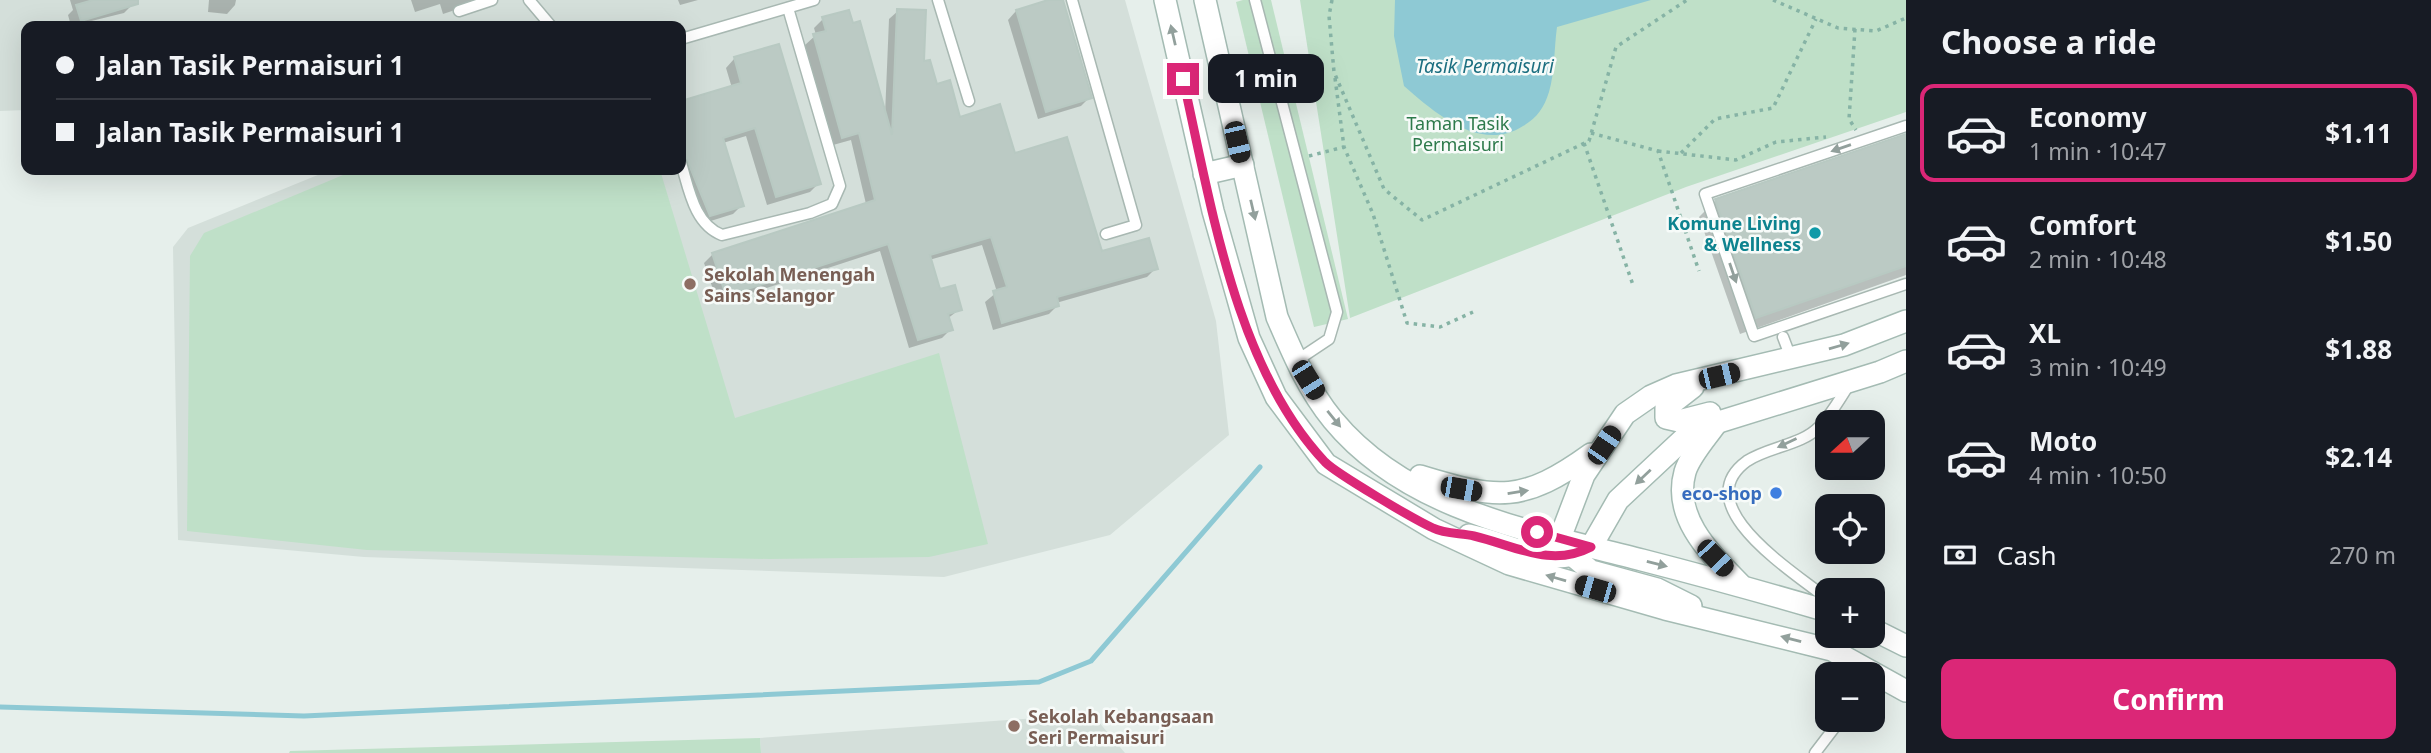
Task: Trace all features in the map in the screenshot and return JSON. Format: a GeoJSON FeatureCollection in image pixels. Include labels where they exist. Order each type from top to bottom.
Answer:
{"type":"FeatureCollection","features":[{"type":"Feature","properties":{"kind":"main road"},"geometry":{"type":"LineString","coordinates":[[1165,0],[1204,174],[1249,338],[1276,397],[1326,464],[1434,529],[1509,564],[1665,609],[1716,619],[1832,650],[1852,662]]}},
{"type":"Feature","properties":{"kind":"main road"},"geometry":{"type":"LineString","coordinates":[[1205,0],[1277,317],[1296,361],[1333,420],[1381,465],[1427,492],[1491,521],[1560,538],[1582,552],[1591,571],[1657,589],[1716,619]]}},
{"type":"Feature","properties":{"kind":"main road"},"geometry":{"type":"LineString","coordinates":[[1204,174],[1243,166]]}},
{"type":"Feature","properties":{"kind":"main road"},"geometry":{"type":"LineString","coordinates":[[1560,538],[1584,475],[1625,414],[1651,396],[1705,379],[1843,345],[1906,321]]}},
{"type":"Feature","properties":{"kind":"main road"},"geometry":{"type":"LineString","coordinates":[[1582,552],[1618,500],[1693,430],[1852,381],[1906,361]]}},
{"type":"Feature","properties":{"kind":"main road"},"geometry":{"type":"LineString","coordinates":[[1705,379],[1665,408],[1666,418],[1671,421],[1693,418],[1807,382],[1829,388]]}},
{"type":"Feature","properties":{"kind":"main road"},"geometry":{"type":"LineString","coordinates":[[1718,421],[1685,470],[1682,502],[1702,545],[1741,586]]}},
{"type":"Feature","properties":{"kind":"main road"},"geometry":{"type":"LineString","coordinates":[[1381,465],[1461,489],[1499,495],[1526,492],[1556,479],[1604,445]]}},
{"type":"Feature","properties":{"kind":"main road"},"geometry":{"type":"LineString","coordinates":[[1434,529],[1474,536],[1548,556],[1582,552],[1741,586],[1815,608]]}},
{"type":"Feature","properties":{"kind":"main road"},"geometry":{"type":"LineString","coordinates":[[1885,636],[1906,646]]}},
{"type":"Feature","properties":{"kind":"main road"},"geometry":{"type":"LineString","coordinates":[[1885,680],[1906,691]]}},
{"type":"Feature","properties":{"kind":"lane"},"geometry":{"type":"LineString","coordinates":[[459,10],[492,0]]}},
{"type":"Feature","properties":{"kind":"lane"},"geometry":{"type":"LineString","coordinates":[[528,0],[547,21]]}},
{"type":"Feature","properties":{"kind":"lane"},"geometry":{"type":"LineString","coordinates":[[686,38],[814,0]]}},
{"type":"Feature","properties":{"kind":"lane"},"geometry":{"type":"LineString","coordinates":[[938,0],[969,101]]}},
{"type":"Feature","properties":{"kind":"lane"},"geometry":{"type":"LineString","coordinates":[[1072,0],[1136,225],[1106,234]]}},
{"type":"Feature","properties":{"kind":"lane"},"geometry":{"type":"LineString","coordinates":[[1255,0],[1337,312],[1329,339],[1296,361]]}},
{"type":"Feature","properties":{"kind":"lane"},"geometry":{"type":"LineString","coordinates":[[685,175],[697,213],[712,231],[722,234],[810,213],[832,204],[841,186],[788,8]]}},
{"type":"Feature","properties":{"kind":"lane"},"geometry":{"type":"LineString","coordinates":[[1906,126],[1705,194],[1754,336],[1906,284]]}},
{"type":"Feature","properties":{"kind":"lane"},"geometry":{"type":"LineString","coordinates":[[1783,337],[1791,358]]}},
{"type":"Feature","properties":{"kind":"lane"},"geometry":{"type":"LineString","coordinates":[[1815,589],[1746,533],[1729,508],[1731,481],[1746,462],[1818,428],[1852,381]]}},
{"type":"Feature","properties":{"kind":"lane"},"geometry":{"type":"LineString","coordinates":[[1815,753],[1831,732]]}},
{"type":"Feature","properties":{"kind":"path"},"geometry":{"type":"LineString","coordinates":[[1332,0],[1329,16],[1343,147],[1373,214],[1407,323],[1440,327],[1473,312]]}},
{"type":"Feature","properties":{"kind":"path"},"geometry":{"type":"LineString","coordinates":[[1334,72],[1384,189],[1422,220],[1589,141],[1616,47],[1687,0]]}},
{"type":"Feature","properties":{"kind":"path"},"geometry":{"type":"LineString","coordinates":[[1773,0],[1838,28],[1876,31],[1906,18]]}},
{"type":"Feature","properties":{"kind":"path"},"geometry":{"type":"LineString","coordinates":[[1681,153],[1715,119],[1773,108],[1816,19]]}},
{"type":"Feature","properties":{"kind":"path"},"geometry":{"type":"LineString","coordinates":[[1844,135],[1857,133],[1849,119],[1855,29]]}},
{"type":"Feature","properties":{"kind":"path"},"geometry":{"type":"LineString","coordinates":[[1591,133],[1658,151],[1736,160],[1776,142],[1830,136]]}},
{"type":"Feature","properties":{"kind":"path"},"geometry":{"type":"LineString","coordinates":[[1584,143],[1633,285]]}},
{"type":"Feature","properties":{"kind":"path"},"geometry":{"type":"LineString","coordinates":[[1313,155],[1343,147]]}},
{"type":"Feature","properties":{"kind":"path"},"geometry":{"type":"LineString","coordinates":[[1658,151],[1699,271]]}},
{"type":"Feature","properties":{"kind":"shaded area","name":"Sekolah Menengah Sains Selangor"},"geometry":{"type":"Polygon","coordinates":[[[0,0],[1125,0],[1216,321],[1229,435],[1110,535],[944,577],[364,557],[178,540],[173,247],[188,228],[318,175],[686,175],[686,21],[21,21],[21,110],[0,111],[0,0]]]}},
{"type":"Feature","properties":{"kind":"shaded area","name":"Sekolah Kebangsaan Seri Permaisuri"},"geometry":{"type":"Polygon","coordinates":[[[1092,714],[1125,753],[761,753],[760,738],[1092,714]]]}},
{"type":"Feature","properties":{"kind":"green space"},"geometry":{"type":"Polygon","coordinates":[[[1271,0],[1348,319],[1314,327],[1236,2],[1271,0]]]}},
{"type":"Feature","properties":{"kind":"green space","name":"Taman Tasik Permaisuri"},"geometry":{"type":"Polygon","coordinates":[[[1300,0],[1906,0],[1906,112],[1686,187],[1350,318],[1300,0]]]}},
{"type":"Feature","properties":{"kind":"green space"},"geometry":{"type":"Polygon","coordinates":[[[343,175],[662,175],[735,418],[939,353],[988,544],[929,557],[769,559],[367,550],[187,531],[190,256],[204,233],[343,175]]]}},
{"type":"Feature","properties":{"kind":"green space"},"geometry":{"type":"Polygon","coordinates":[[[760,738],[761,753],[289,753],[290,751],[760,738]]]}},
{"type":"Feature","properties":{"kind":"water","name":"Tasik Permaisuri"},"geometry":{"type":"Polygon","coordinates":[[[1395,0],[1651,0],[1557,27],[1551,84],[1542,108],[1523,126],[1507,133],[1491,135],[1460,127],[1430,108],[1404,86],[1394,36],[1395,0]]]}},
{"type":"Feature","properties":{"kind":"building"},"geometry":{"type":"Polygon","coordinates":[[[93,0],[138,0],[138,4],[81,21],[76,5],[93,0]]]}},
{"type":"Feature","properties":{"kind":"building"},"geometry":{"type":"Polygon","coordinates":[[[1048,0],[1063,0],[1092,98],[1046,112],[1016,10],[1048,0]]]}},
{"type":"Feature","properties":{"kind":"building"},"geometry":{"type":"Polygon","coordinates":[[[897,9],[926,10],[924,61],[930,60],[937,84],[950,80],[960,117],[1000,104],[1015,153],[1067,137],[1102,251],[1149,238],[1158,269],[1057,297],[1059,306],[1002,323],[993,291],[1007,287],[991,237],[930,255],[940,289],[955,285],[962,310],[948,314],[953,330],[918,340],[888,244],[726,296],[712,253],[875,200],[859,133],[842,138],[813,34],[826,31],[822,17],[849,10],[853,23],[860,21],[892,135],[897,9]]]}},
{"type":"Feature","properties":{"kind":"building"},"geometry":{"type":"Polygon","coordinates":[[[779,44],[821,184],[776,197],[755,128],[723,138],[744,206],[710,216],[686,157],[686,100],[741,83],[734,57],[779,44]]]}},
{"type":"Feature","properties":{"kind":"building","name":"Komune Living & Wellness"},"geometry":{"type":"Polygon","coordinates":[[[1906,134],[1906,266],[1756,318],[1715,199],[1906,134]]]}},
{"type":"Feature","properties":{"kind":"waterway"},"geometry":{"type":"LineString","coordinates":[[0,707],[304,716],[1039,682],[1091,661],[1260,467]]}},
{"type":"Feature","properties":{"kind":"place","name":"Komune Living & Wellness"},"geometry":{"type":"Point","coordinates":[1815,233]}},
{"type":"Feature","properties":{"kind":"place","name":"Sekolah Menengah Sains Selangor"},"geometry":{"type":"Point","coordinates":[690,284]}},
{"type":"Feature","properties":{"kind":"place","name":"eco-shop"},"geometry":{"type":"Point","coordinates":[1776,493]}},
{"type":"Feature","properties":{"kind":"place","name":"Sekolah Kebangsaan Seri Permaisuri"},"geometry":{"type":"Point","coordinates":[1014,726]}},
{"type":"Feature","properties":{"kind":"route"},"geometry":{"type":"LineString","coordinates":[[1183,79],[1213,211],[1249,338],[1276,397],[1326,464],[1434,529],[1474,536],[1548,556],[1573,556],[1591,547],[1537,532]]}}]}
